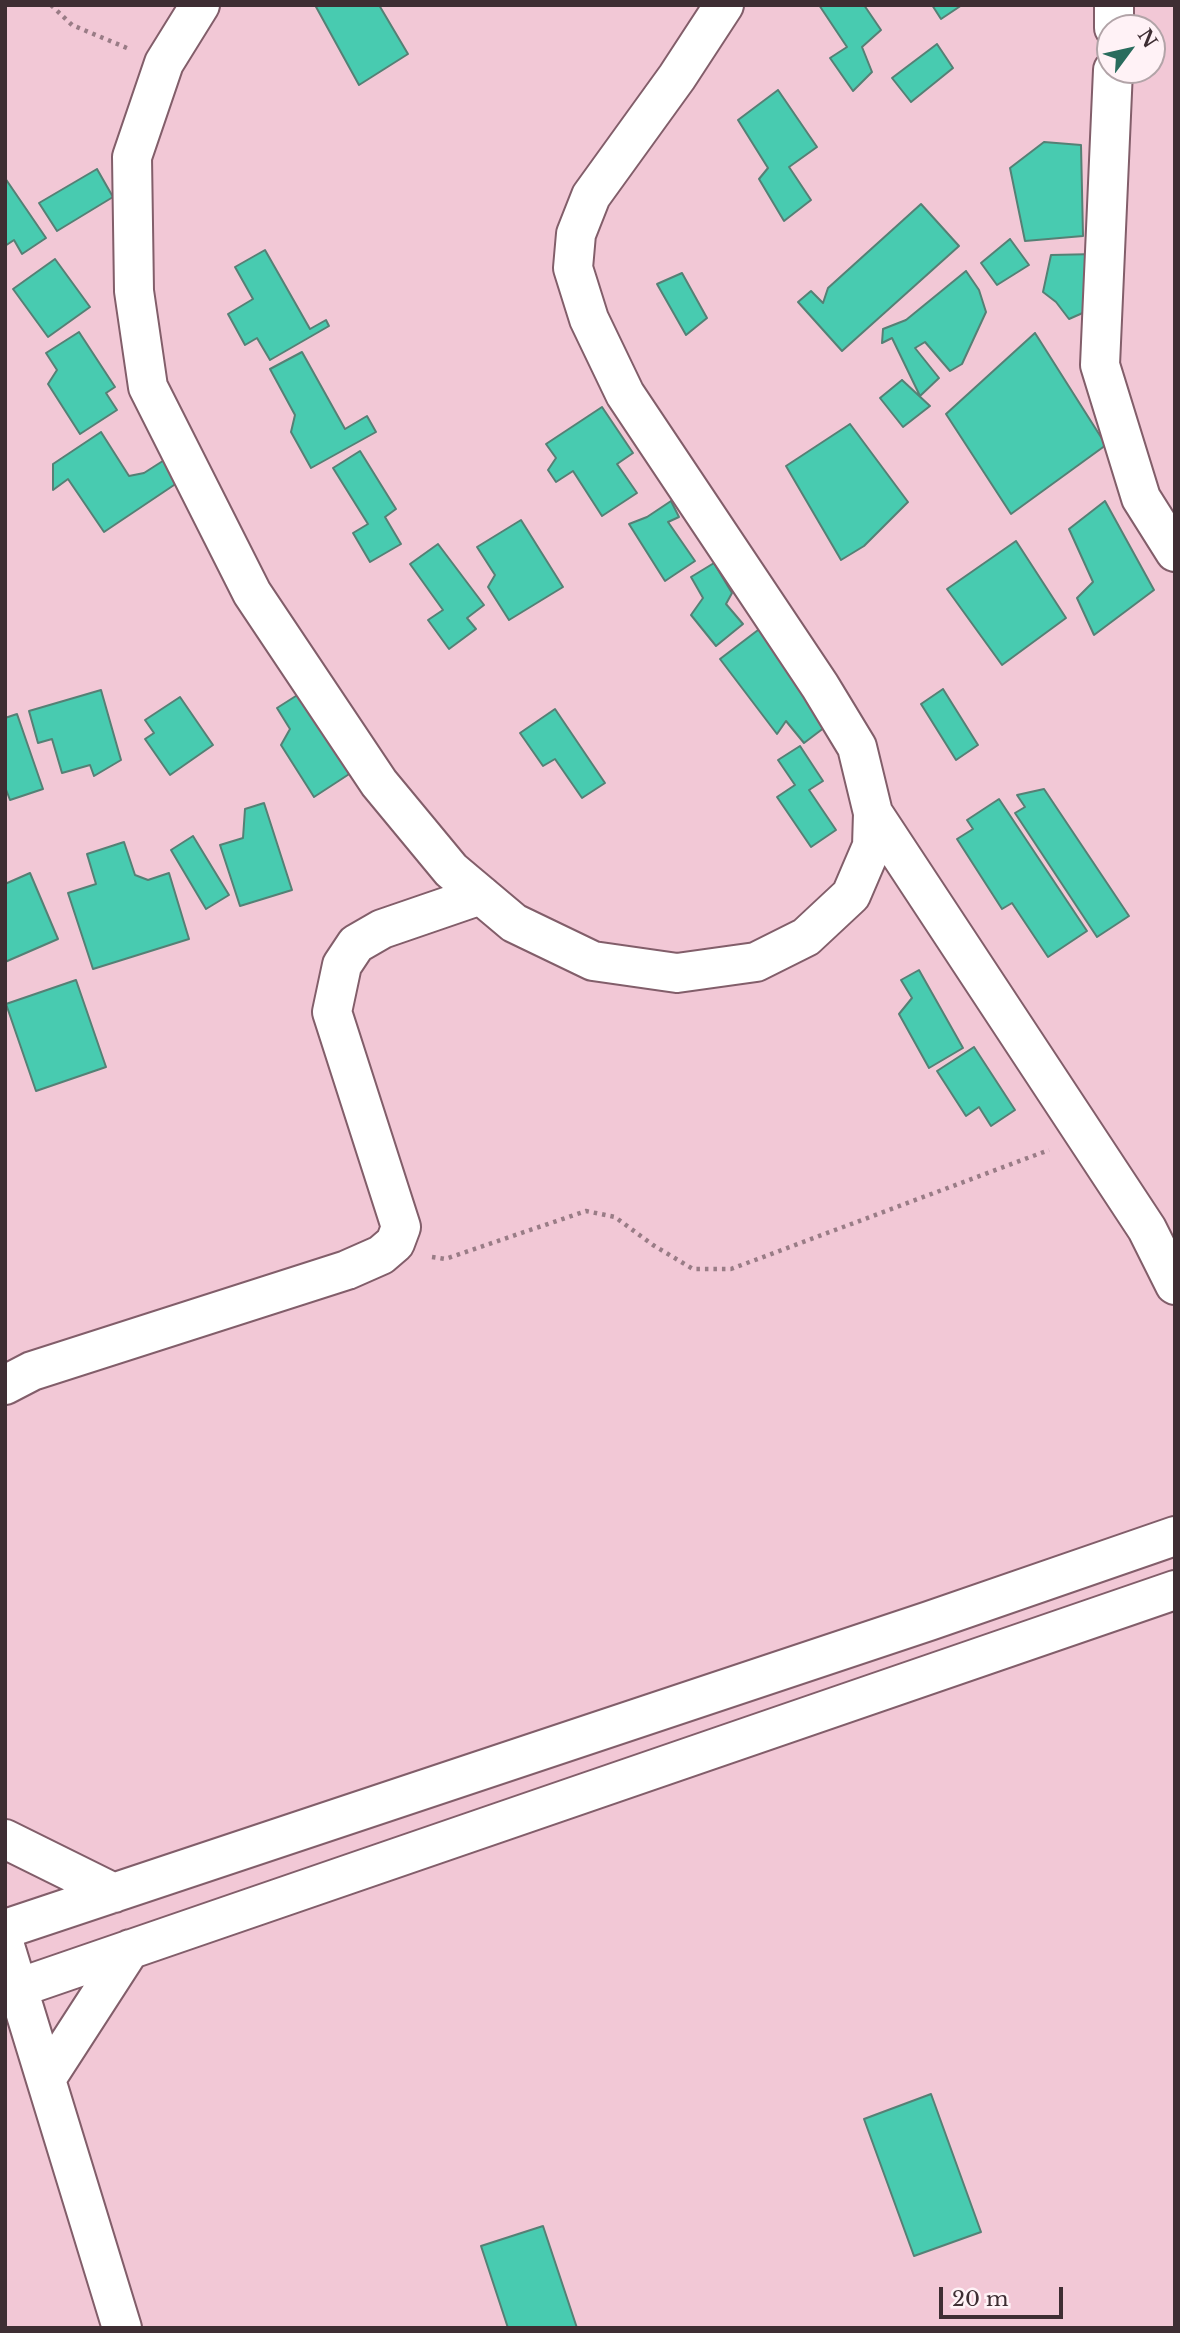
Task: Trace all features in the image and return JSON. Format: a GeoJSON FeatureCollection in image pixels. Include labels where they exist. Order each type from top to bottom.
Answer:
{"type":"FeatureCollection","features":[{"type":"Feature","properties":{"kind":"street"},"geometry":{"type":"LineString","coordinates":[[200,5],[164,63],[132,157],[134,291],[148,387],[252,593],[379,783],[451,870],[514,923],[593,961],[677,973],[756,962],[806,937],[851,895],[872,846],[873,813],[857,747],[820,686],[625,394],[590,319],[573,268],[576,234],[591,196],[677,77],[724,5]]}},
{"type":"Feature","properties":{"kind":"street"},"geometry":{"type":"LineString","coordinates":[[1112,84],[1100,365],[1141,498],[1175,552]]}},
{"type":"Feature","properties":{"kind":"street"},"geometry":{"type":"LineString","coordinates":[[873,813],[1147,1229],[1175,1285]]}},
{"type":"Feature","properties":{"kind":"street"},"geometry":{"type":"LineString","coordinates":[[5,1385],[32,1371],[347,1270],[380,1255],[395,1243],[401,1227],[332,1012],[342,965],[356,944],[382,929],[481,895]]}},
{"type":"Feature","properties":{"kind":"street"},"geometry":{"type":"LineString","coordinates":[[5,1929],[1175,1536]]}},
{"type":"Feature","properties":{"kind":"street"},"geometry":{"type":"LineString","coordinates":[[12,1989],[1175,1590]]}},
{"type":"Feature","properties":{"kind":"street"},"geometry":{"type":"LineString","coordinates":[[995,1598],[1014,1645]]}},
{"type":"Feature","properties":{"kind":"street"},"geometry":{"type":"LineString","coordinates":[[5,1839],[114,1893]]}},
{"type":"Feature","properties":{"kind":"street"},"geometry":{"type":"LineString","coordinates":[[5,1946],[12,1989],[46,2079],[122,2328]]}},
{"type":"Feature","properties":{"kind":"street"},"geometry":{"type":"LineString","coordinates":[[46,2079],[130,1949]]}},
{"type":"Feature","properties":{"kind":"path"},"geometry":{"type":"LineString","coordinates":[[51,5],[72,25],[164,63]]}},
{"type":"Feature","properties":{"kind":"path"},"geometry":{"type":"LineString","coordinates":[[395,1243],[420,1256],[445,1259],[586,1211],[615,1217],[692,1269],[731,1269],[1086,1136]]}},
{"type":"Feature","properties":{"kind":"building"},"geometry":{"type":"Polygon","coordinates":[[[315,5],[379,5],[408,54],[359,85],[315,5]]]}},
{"type":"Feature","properties":{"kind":"building"},"geometry":{"type":"Polygon","coordinates":[[[819,5],[864,5],[881,30],[862,47],[872,72],[853,91],[830,58],[847,47],[819,5]]]}},
{"type":"Feature","properties":{"kind":"building"},"geometry":{"type":"Polygon","coordinates":[[[932,5],[962,5],[941,19],[932,5]]]}},
{"type":"Feature","properties":{"kind":"building"},"geometry":{"type":"Polygon","coordinates":[[[937,44],[953,68],[911,102],[892,78],[937,44]]]}},
{"type":"Feature","properties":{"kind":"building"},"geometry":{"type":"Polygon","coordinates":[[[778,90],[817,147],[789,167],[811,200],[784,221],[759,179],[768,168],[738,120],[778,90]]]}},
{"type":"Feature","properties":{"kind":"building"},"geometry":{"type":"Polygon","coordinates":[[[1044,142],[1081,145],[1083,236],[1025,241],[1010,168],[1044,142]]]}},
{"type":"Feature","properties":{"kind":"building"},"geometry":{"type":"Polygon","coordinates":[[[97,169],[113,197],[57,231],[39,203],[97,169]]]}},
{"type":"Feature","properties":{"kind":"building"},"geometry":{"type":"Polygon","coordinates":[[[5,178],[46,238],[22,254],[14,240],[5,246],[5,178]]]}},
{"type":"Feature","properties":{"kind":"building"},"geometry":{"type":"Polygon","coordinates":[[[921,204],[959,246],[842,351],[798,302],[811,291],[823,303],[828,288],[921,204]]]}},
{"type":"Feature","properties":{"kind":"building"},"geometry":{"type":"Polygon","coordinates":[[[1010,239],[1029,265],[997,285],[981,263],[1010,239]]]}},
{"type":"Feature","properties":{"kind":"building"},"geometry":{"type":"Polygon","coordinates":[[[265,250],[310,329],[326,320],[329,326],[270,360],[257,338],[245,345],[228,314],[253,299],[235,267],[265,250]]]}},
{"type":"Feature","properties":{"kind":"building"},"geometry":{"type":"Polygon","coordinates":[[[1097,254],[1094,308],[1069,319],[1056,302],[1043,292],[1051,255],[1097,254]]]}},
{"type":"Feature","properties":{"kind":"building"},"geometry":{"type":"Polygon","coordinates":[[[55,259],[90,307],[48,337],[13,289],[55,259]]]}},
{"type":"Feature","properties":{"kind":"building"},"geometry":{"type":"Polygon","coordinates":[[[966,271],[979,290],[986,312],[962,364],[950,371],[925,342],[915,348],[939,378],[920,396],[892,338],[882,343],[883,329],[906,320],[966,271]]]}},
{"type":"Feature","properties":{"kind":"building"},"geometry":{"type":"Polygon","coordinates":[[[682,273],[707,318],[686,335],[657,284],[682,273]]]}},
{"type":"Feature","properties":{"kind":"building"},"geometry":{"type":"Polygon","coordinates":[[[79,332],[115,387],[106,393],[117,410],[80,434],[48,384],[57,370],[46,353],[79,332]]]}},
{"type":"Feature","properties":{"kind":"building"},"geometry":{"type":"Polygon","coordinates":[[[1035,333],[1106,445],[1011,514],[946,414],[1035,333]]]}},
{"type":"Feature","properties":{"kind":"building"},"geometry":{"type":"Polygon","coordinates":[[[302,352],[345,429],[367,416],[376,432],[311,468],[291,432],[295,415],[270,369],[302,352]]]}},
{"type":"Feature","properties":{"kind":"building"},"geometry":{"type":"Polygon","coordinates":[[[902,380],[930,406],[903,427],[880,398],[902,380]]]}},
{"type":"Feature","properties":{"kind":"building"},"geometry":{"type":"Polygon","coordinates":[[[602,407],[633,453],[617,464],[637,493],[602,516],[573,471],[556,482],[548,470],[556,458],[546,444],[602,407]]]}},
{"type":"Feature","properties":{"kind":"building"},"geometry":{"type":"Polygon","coordinates":[[[850,424],[908,502],[864,546],[841,560],[786,466],[850,424]]]}},
{"type":"Feature","properties":{"kind":"building"},"geometry":{"type":"Polygon","coordinates":[[[101,432],[129,476],[144,473],[169,457],[183,479],[104,532],[68,479],[53,490],[53,464],[101,432]]]}},
{"type":"Feature","properties":{"kind":"building"},"geometry":{"type":"Polygon","coordinates":[[[360,451],[396,509],[385,517],[401,544],[370,562],[353,533],[368,524],[333,468],[360,451]]]}},
{"type":"Feature","properties":{"kind":"building"},"geometry":{"type":"Polygon","coordinates":[[[671,501],[679,517],[668,522],[695,561],[665,581],[629,524],[647,517],[671,501]]]}},
{"type":"Feature","properties":{"kind":"building"},"geometry":{"type":"Polygon","coordinates":[[[1105,501],[1154,590],[1094,635],[1077,598],[1093,582],[1069,529],[1105,501]]]}},
{"type":"Feature","properties":{"kind":"building"},"geometry":{"type":"Polygon","coordinates":[[[521,520],[563,587],[509,620],[488,587],[495,575],[477,547],[521,520]]]}},
{"type":"Feature","properties":{"kind":"building"},"geometry":{"type":"Polygon","coordinates":[[[1016,541],[1066,618],[1002,665],[947,589],[1016,541]]]}},
{"type":"Feature","properties":{"kind":"building"},"geometry":{"type":"Polygon","coordinates":[[[438,544],[484,605],[467,618],[476,629],[449,649],[428,620],[443,610],[410,564],[438,544]]]}},
{"type":"Feature","properties":{"kind":"building"},"geometry":{"type":"Polygon","coordinates":[[[714,563],[732,593],[726,604],[743,624],[716,646],[691,615],[703,598],[691,577],[714,563]]]}},
{"type":"Feature","properties":{"kind":"building"},"geometry":{"type":"Polygon","coordinates":[[[762,627],[833,721],[804,743],[786,721],[777,734],[720,659],[762,627]]]}},
{"type":"Feature","properties":{"kind":"building"},"geometry":{"type":"Polygon","coordinates":[[[310,687],[360,767],[314,797],[281,745],[290,729],[277,708],[310,687]]]}},
{"type":"Feature","properties":{"kind":"building"},"geometry":{"type":"Polygon","coordinates":[[[943,689],[978,745],[956,760],[921,704],[943,689]]]}},
{"type":"Feature","properties":{"kind":"building"},"geometry":{"type":"Polygon","coordinates":[[[101,690],[121,760],[94,776],[90,765],[62,773],[52,739],[38,743],[29,711],[101,690]]]}},
{"type":"Feature","properties":{"kind":"building"},"geometry":{"type":"Polygon","coordinates":[[[180,697],[213,745],[170,775],[145,739],[154,733],[145,720],[180,697]]]}},
{"type":"Feature","properties":{"kind":"building"},"geometry":{"type":"Polygon","coordinates":[[[555,709],[605,783],[582,798],[555,759],[543,766],[520,733],[555,709]]]}},
{"type":"Feature","properties":{"kind":"building"},"geometry":{"type":"Polygon","coordinates":[[[17,714],[43,789],[10,800],[5,787],[5,718],[17,714]]]}},
{"type":"Feature","properties":{"kind":"building"},"geometry":{"type":"Polygon","coordinates":[[[800,746],[823,781],[809,790],[836,830],[811,847],[777,797],[795,785],[778,760],[800,746]]]}},
{"type":"Feature","properties":{"kind":"building"},"geometry":{"type":"Polygon","coordinates":[[[1044,789],[1129,916],[1097,937],[1015,813],[1025,807],[1017,795],[1044,789]]]}},
{"type":"Feature","properties":{"kind":"building"},"geometry":{"type":"Polygon","coordinates":[[[999,799],[1087,931],[1048,957],[1012,903],[1002,909],[957,839],[973,829],[967,820],[999,799]]]}},
{"type":"Feature","properties":{"kind":"building"},"geometry":{"type":"Polygon","coordinates":[[[264,803],[292,890],[240,906],[220,845],[243,838],[245,809],[264,803]]]}},
{"type":"Feature","properties":{"kind":"building"},"geometry":{"type":"Polygon","coordinates":[[[193,836],[229,895],[206,909],[171,850],[193,836]]]}},
{"type":"Feature","properties":{"kind":"building"},"geometry":{"type":"Polygon","coordinates":[[[124,842],[135,875],[148,880],[169,873],[189,939],[93,969],[68,893],[96,884],[87,854],[124,842]]]}},
{"type":"Feature","properties":{"kind":"building"},"geometry":{"type":"Polygon","coordinates":[[[30,873],[58,939],[5,962],[5,884],[30,873]]]}},
{"type":"Feature","properties":{"kind":"building"},"geometry":{"type":"Polygon","coordinates":[[[919,970],[963,1048],[929,1068],[899,1014],[912,998],[901,980],[919,970]]]}},
{"type":"Feature","properties":{"kind":"building"},"geometry":{"type":"Polygon","coordinates":[[[76,980],[106,1067],[36,1091],[6,1004],[76,980]]]}},
{"type":"Feature","properties":{"kind":"building"},"geometry":{"type":"Polygon","coordinates":[[[974,1047],[1015,1110],[991,1126],[979,1107],[966,1116],[937,1071],[974,1047]]]}},
{"type":"Feature","properties":{"kind":"building"},"geometry":{"type":"Polygon","coordinates":[[[931,2094],[981,2232],[914,2256],[864,2119],[931,2094]]]}},
{"type":"Feature","properties":{"kind":"building"},"geometry":{"type":"Polygon","coordinates":[[[543,2226],[577,2328],[508,2328],[481,2246],[543,2226]]]}}]}
